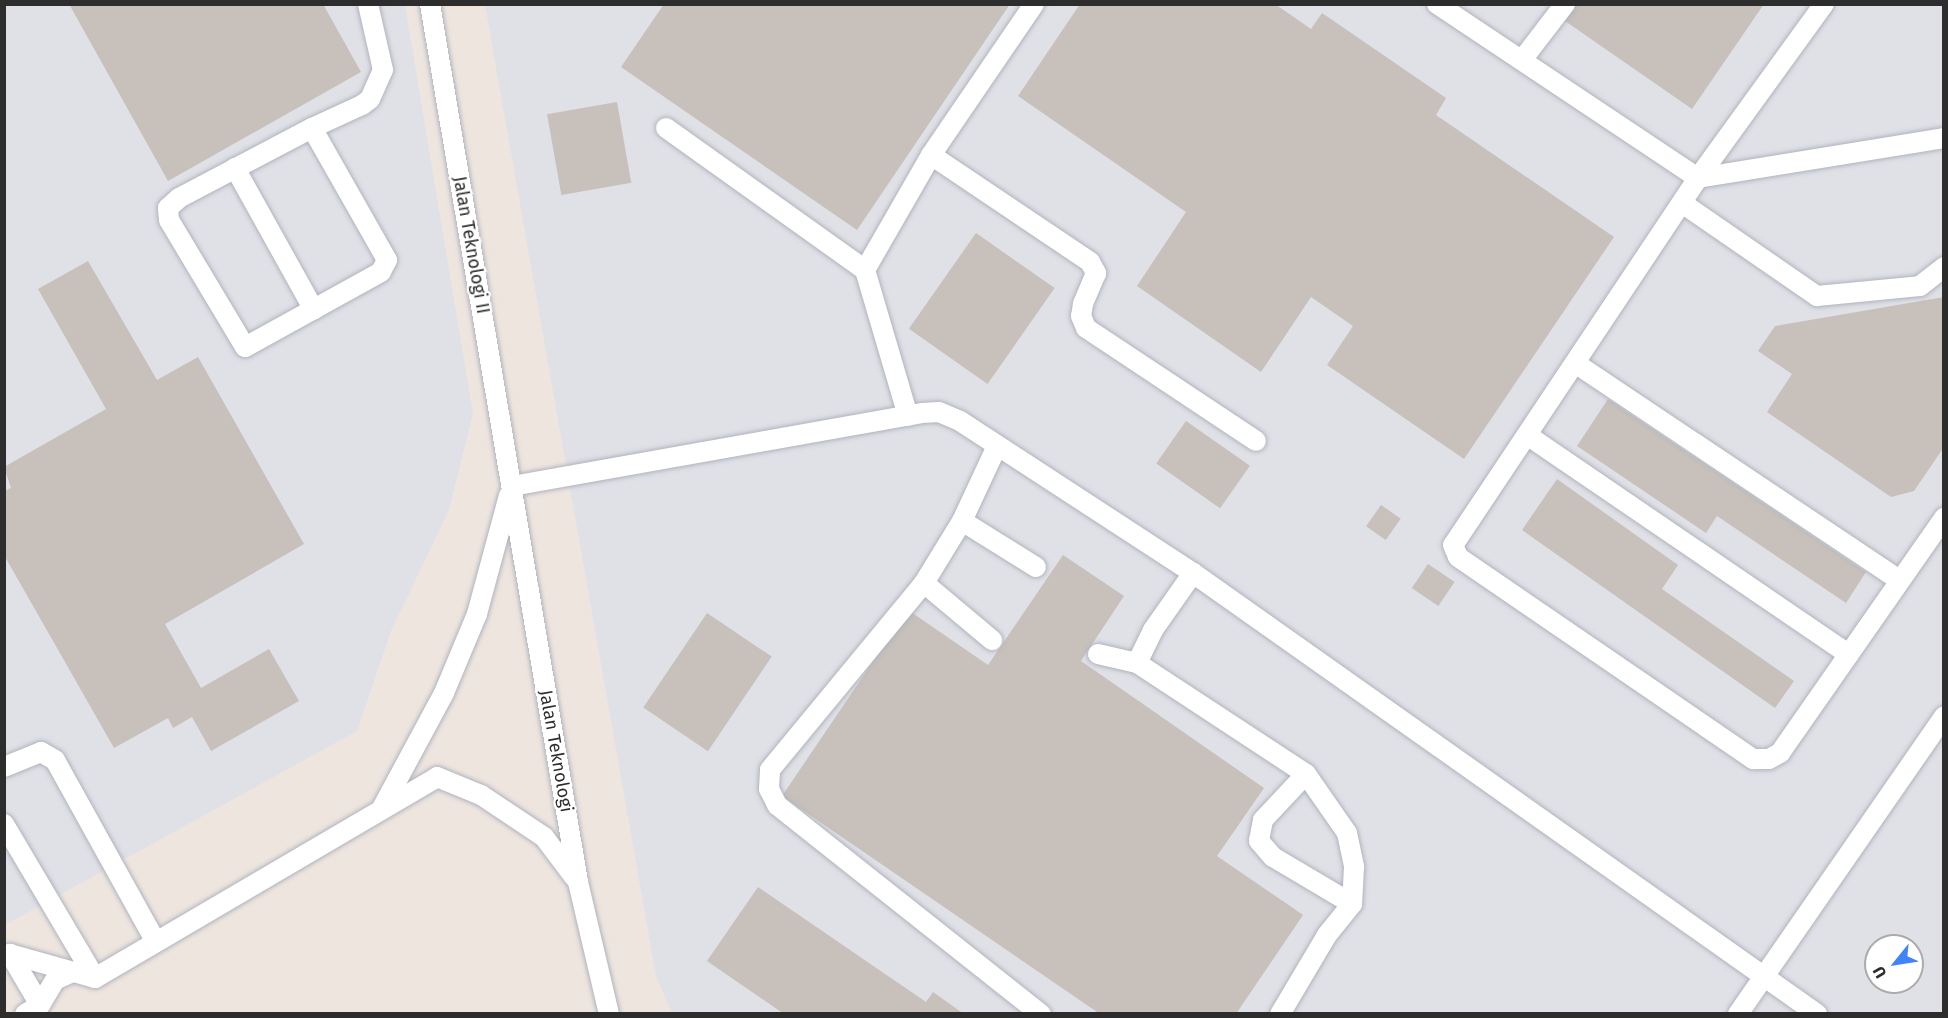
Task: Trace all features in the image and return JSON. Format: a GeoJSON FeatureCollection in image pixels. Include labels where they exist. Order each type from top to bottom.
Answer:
{"type":"FeatureCollection","features":[{"type":"Feature","properties":{"kind":"lane"},"geometry":{"type":"LineString","coordinates":[[312,128],[387,260],[381,272],[245,347],[169,220],[168,208],[179,198],[312,128],[362,105],[375,94],[383,70],[368,4]]}},
{"type":"Feature","properties":{"kind":"lane","name":"Jalan Teknologi II"},"geometry":{"type":"LineString","coordinates":[[430,4],[512,486]]}},
{"type":"Feature","properties":{"kind":"lane"},"geometry":{"type":"LineString","coordinates":[[865,270],[932,155],[1034,4]]}},
{"type":"Feature","properties":{"kind":"lane"},"geometry":{"type":"LineString","coordinates":[[1437,4],[1698,178],[1944,138]]}},
{"type":"Feature","properties":{"kind":"lane"},"geometry":{"type":"LineString","coordinates":[[1522,60],[1565,4]]}},
{"type":"Feature","properties":{"kind":"lane"},"geometry":{"type":"LineString","coordinates":[[1824,4],[1698,178],[1453,544],[1458,557],[1753,759],[1769,759],[1780,753],[1898,579],[1944,518]]}},
{"type":"Feature","properties":{"kind":"lane"},"geometry":{"type":"LineString","coordinates":[[666,128],[865,270],[908,416]]}},
{"type":"Feature","properties":{"kind":"lane"},"geometry":{"type":"LineString","coordinates":[[932,155],[1090,262],[1096,273],[1083,304],[1081,316],[1086,328],[1256,441]]}},
{"type":"Feature","properties":{"kind":"lane"},"geometry":{"type":"LineString","coordinates":[[235,168],[314,310]]}},
{"type":"Feature","properties":{"kind":"lane"},"geometry":{"type":"LineString","coordinates":[[1682,203],[1817,296],[1920,286],[1944,267]]}},
{"type":"Feature","properties":{"kind":"lane"},"geometry":{"type":"LineString","coordinates":[[1575,363],[1898,579]]}},
{"type":"Feature","properties":{"kind":"lane"},"geometry":{"type":"LineString","coordinates":[[380,811],[444,693],[477,614],[512,486],[939,412],[960,420],[1193,573],[1817,1014]]}},
{"type":"Feature","properties":{"kind":"lane"},"geometry":{"type":"LineString","coordinates":[[1527,435],[1848,653]]}},
{"type":"Feature","properties":{"kind":"lane"},"geometry":{"type":"LineString","coordinates":[[997,446],[962,521],[924,584],[770,770],[770,789],[777,805],[1041,1014]]}},
{"type":"Feature","properties":{"kind":"lane","name":"Jalan Teknologi"},"geometry":{"type":"LineString","coordinates":[[512,486],[578,882],[609,1014]]}},
{"type":"Feature","properties":{"kind":"lane"},"geometry":{"type":"LineString","coordinates":[[962,521],[1036,567]]}},
{"type":"Feature","properties":{"kind":"lane"},"geometry":{"type":"LineString","coordinates":[[1137,663],[1153,630],[1193,573]]}},
{"type":"Feature","properties":{"kind":"lane"},"geometry":{"type":"LineString","coordinates":[[924,584],[992,640]]}},
{"type":"Feature","properties":{"kind":"lane"},"geometry":{"type":"LineString","coordinates":[[1098,654],[1137,663],[1306,774],[1347,833],[1354,867],[1352,904],[1327,935],[1280,1014]]}},
{"type":"Feature","properties":{"kind":"lane"},"geometry":{"type":"LineString","coordinates":[[1738,1014],[1944,716]]}},
{"type":"Feature","properties":{"kind":"lane"},"geometry":{"type":"LineString","coordinates":[[4,767],[41,752],[54,760],[156,942]]}},
{"type":"Feature","properties":{"kind":"lane"},"geometry":{"type":"LineString","coordinates":[[1306,774],[1263,820],[1259,841],[1274,857],[1352,904]]}},
{"type":"Feature","properties":{"kind":"lane"},"geometry":{"type":"LineString","coordinates":[[7,956],[94,978],[437,777],[481,795],[544,837],[578,882]]}},
{"type":"Feature","properties":{"kind":"lane"},"geometry":{"type":"LineString","coordinates":[[4,824],[94,978]]}},
{"type":"Feature","properties":{"kind":"lane"},"geometry":{"type":"LineString","coordinates":[[7,956],[32,1009],[55,980],[70,973]]}},
{"type":"Feature","properties":{"kind":"shaded area"},"geometry":{"type":"Polygon","coordinates":[[[5,5],[405,5],[473,414],[449,510],[391,631],[357,731],[5,925],[5,5]]]}},
{"type":"Feature","properties":{"kind":"shaded area"},"geometry":{"type":"Polygon","coordinates":[[[485,5],[1943,5],[1943,1013],[672,1013],[656,976],[485,5]]]}},
{"type":"Feature","properties":{"kind":"building"},"geometry":{"type":"Polygon","coordinates":[[[69,4],[323,4],[361,72],[168,181],[69,4]]]}},
{"type":"Feature","properties":{"kind":"building"},"geometry":{"type":"Polygon","coordinates":[[[664,4],[1010,4],[857,230],[621,67],[664,4]]]}},
{"type":"Feature","properties":{"kind":"building"},"geometry":{"type":"Polygon","coordinates":[[[1080,4],[1275,4],[1311,29],[1322,13],[1446,98],[1436,115],[1614,237],[1464,459],[1327,365],[1353,326],[1311,297],[1261,372],[1137,286],[1186,212],[1018,96],[1080,4]]]}},
{"type":"Feature","properties":{"kind":"building"},"geometry":{"type":"Polygon","coordinates":[[[1576,4],[1764,4],[1692,109],[1565,21],[1576,4]]]}},
{"type":"Feature","properties":{"kind":"building"},"geometry":{"type":"Polygon","coordinates":[[[617,102],[631,183],[561,195],[547,114],[617,102]]]}},
{"type":"Feature","properties":{"kind":"building"},"geometry":{"type":"Polygon","coordinates":[[[976,233],[1055,288],[988,384],[909,329],[976,233]]]}},
{"type":"Feature","properties":{"kind":"building"},"geometry":{"type":"Polygon","coordinates":[[[88,261],[157,380],[198,357],[304,544],[165,624],[201,688],[269,649],[299,701],[211,751],[192,717],[173,728],[168,718],[114,748],[4,555],[4,491],[11,488],[4,467],[106,409],[38,289],[88,261]]]}},
{"type":"Feature","properties":{"kind":"building"},"geometry":{"type":"Polygon","coordinates":[[[1944,297],[1944,447],[1914,491],[1891,497],[1767,412],[1792,374],[1758,351],[1775,326],[1944,297]]]}},
{"type":"Feature","properties":{"kind":"building"},"geometry":{"type":"Polygon","coordinates":[[[1608,399],[1866,572],[1846,603],[1717,516],[1706,533],[1577,446],[1608,399]]]}},
{"type":"Feature","properties":{"kind":"building"},"geometry":{"type":"Polygon","coordinates":[[[1186,421],[1250,466],[1220,508],[1156,464],[1186,421]]]}},
{"type":"Feature","properties":{"kind":"building"},"geometry":{"type":"Polygon","coordinates":[[[1557,479],[1678,565],[1662,589],[1794,681],[1775,708],[1522,530],[1557,479]]]}},
{"type":"Feature","properties":{"kind":"building"},"geometry":{"type":"Polygon","coordinates":[[[1381,505],[1401,519],[1386,540],[1366,526],[1381,505]]]}},
{"type":"Feature","properties":{"kind":"building"},"geometry":{"type":"Polygon","coordinates":[[[1063,555],[1124,596],[1081,661],[1264,788],[1217,856],[1303,915],[1236,1014],[1100,1014],[782,796],[908,610],[988,665],[1063,555]]]}},
{"type":"Feature","properties":{"kind":"building"},"geometry":{"type":"Polygon","coordinates":[[[1428,564],[1455,582],[1438,606],[1412,588],[1428,564]]]}},
{"type":"Feature","properties":{"kind":"building"},"geometry":{"type":"Polygon","coordinates":[[[707,613],[772,657],[708,751],[643,708],[707,613]]]}},
{"type":"Feature","properties":{"kind":"building"},"geometry":{"type":"Polygon","coordinates":[[[758,887],[926,1002],[933,992],[964,1014],[784,1014],[707,961],[758,887]]]}}]}
